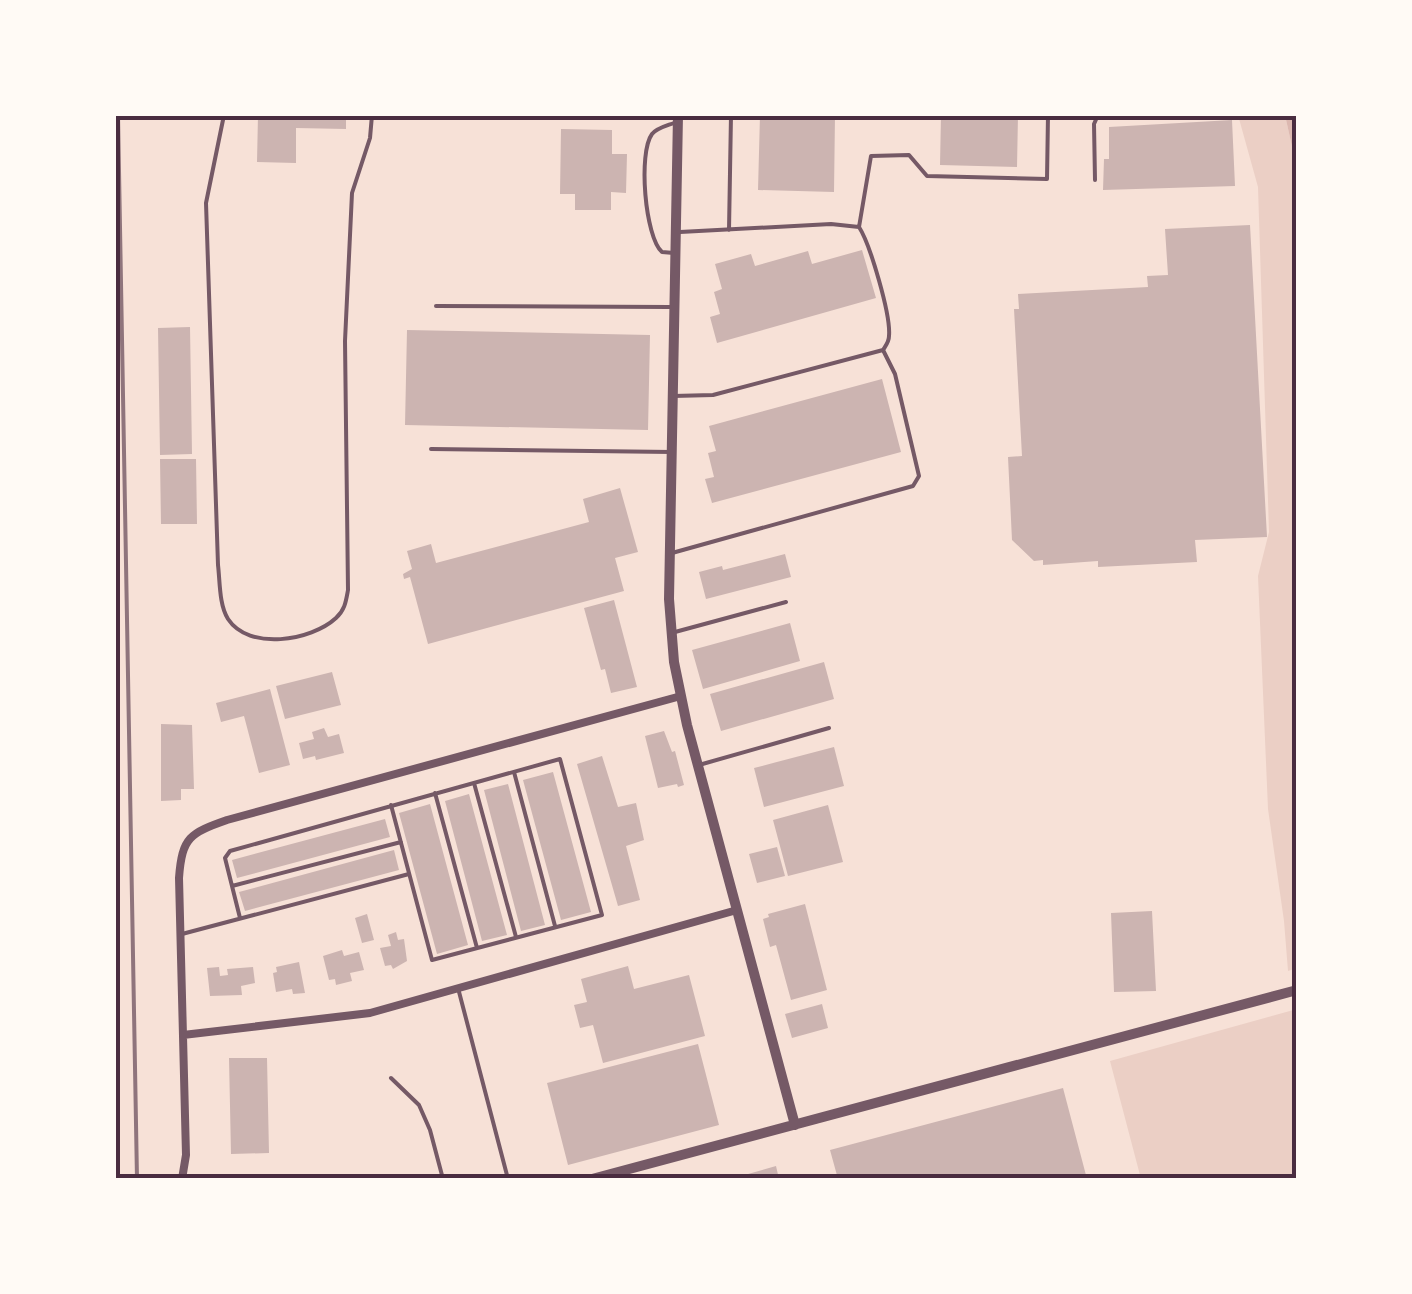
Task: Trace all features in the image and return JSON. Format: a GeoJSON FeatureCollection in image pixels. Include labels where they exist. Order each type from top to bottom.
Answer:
{"type":"FeatureCollection","features":[{"type":"Feature","properties":{"kind":"street"},"geometry":{"type":"LineString","coordinates":[[678,118],[671,633],[698,765],[795,1125]]}},
{"type":"Feature","properties":{"kind":"street"},"geometry":{"type":"LineString","coordinates":[[182,1179],[186,1155],[181,858],[184,845],[194,833],[227,820],[681,696]]}},
{"type":"Feature","properties":{"kind":"street"},"geometry":{"type":"LineString","coordinates":[[183,1035],[370,1013],[737,910]]}},
{"type":"Feature","properties":{"kind":"street"},"geometry":{"type":"LineString","coordinates":[[592,1179],[1297,990]]}},
{"type":"Feature","properties":{"kind":"lane"},"geometry":{"type":"LineString","coordinates":[[224,115],[206,203],[218,565],[225,616],[249,636],[270,639],[320,630],[338,618],[345,607],[345,342],[352,193],[370,138],[372,115]]}},
{"type":"Feature","properties":{"kind":"lane"},"geometry":{"type":"LineString","coordinates":[[728,230],[731,115]]}},
{"type":"Feature","properties":{"kind":"lane"},"geometry":{"type":"LineString","coordinates":[[673,396],[714,395],[883,350],[889,339],[888,324],[868,240],[859,227],[871,156],[909,156],[927,176],[1047,179],[1048,115]]}},
{"type":"Feature","properties":{"kind":"lane"},"geometry":{"type":"LineString","coordinates":[[1095,180],[1094,124],[1098,115]]}},
{"type":"Feature","properties":{"kind":"lane"},"geometry":{"type":"LineString","coordinates":[[676,254],[662,252],[650,235],[645,168],[650,136],[678,118]]}},
{"type":"Feature","properties":{"kind":"lane"},"geometry":{"type":"LineString","coordinates":[[676,232],[831,224],[859,227]]}},
{"type":"Feature","properties":{"kind":"lane"},"geometry":{"type":"LineString","coordinates":[[436,306],[675,307]]}},
{"type":"Feature","properties":{"kind":"lane"},"geometry":{"type":"LineString","coordinates":[[670,554],[918,483],[895,374],[883,350]]}},
{"type":"Feature","properties":{"kind":"lane"},"geometry":{"type":"LineString","coordinates":[[431,449],[672,452]]}},
{"type":"Feature","properties":{"kind":"lane"},"geometry":{"type":"LineString","coordinates":[[671,633],[786,602]]}},
{"type":"Feature","properties":{"kind":"lane"},"geometry":{"type":"LineString","coordinates":[[698,765],[829,728]]}},
{"type":"Feature","properties":{"kind":"lane"},"geometry":{"type":"LineString","coordinates":[[240,918],[225,858],[230,851],[436,793],[560,759],[602,915],[432,960],[391,806]]}},
{"type":"Feature","properties":{"kind":"lane"},"geometry":{"type":"LineString","coordinates":[[514,772],[556,928]]}},
{"type":"Feature","properties":{"kind":"lane"},"geometry":{"type":"LineString","coordinates":[[474,783],[516,938]]}},
{"type":"Feature","properties":{"kind":"lane"},"geometry":{"type":"LineString","coordinates":[[436,793],[477,948]]}},
{"type":"Feature","properties":{"kind":"lane"},"geometry":{"type":"LineString","coordinates":[[232,886],[401,842]]}},
{"type":"Feature","properties":{"kind":"lane"},"geometry":{"type":"LineString","coordinates":[[180,934],[409,874]]}},
{"type":"Feature","properties":{"kind":"lane"},"geometry":{"type":"LineString","coordinates":[[458,988],[508,1179]]}},
{"type":"Feature","properties":{"kind":"lane"},"geometry":{"type":"LineString","coordinates":[[391,1078],[419,1104],[443,1179]]}},
{"type":"Feature","properties":{"kind":"shaded area"},"geometry":{"type":"Polygon","coordinates":[[[1238,115],[1285,115],[1293,151],[1292,686],[1297,776],[1297,968],[1288,971],[1268,809],[1258,576],[1269,532],[1258,187],[1238,115]]]}},
{"type":"Feature","properties":{"kind":"shaded area"},"geometry":{"type":"Polygon","coordinates":[[[1285,115],[1297,115],[1297,776],[1292,686],[1293,151],[1285,115]]]}},
{"type":"Feature","properties":{"kind":"shaded area"},"geometry":{"type":"Polygon","coordinates":[[[1297,1009],[1297,1179],[1141,1179],[1110,1061],[1297,1009]]]}},
{"type":"Feature","properties":{"kind":"building"},"geometry":{"type":"Polygon","coordinates":[[[258,115],[346,115],[346,129],[296,128],[296,163],[257,162],[258,115]]]}},
{"type":"Feature","properties":{"kind":"building"},"geometry":{"type":"Polygon","coordinates":[[[760,115],[835,115],[834,192],[758,190],[760,115]]]}},
{"type":"Feature","properties":{"kind":"building"},"geometry":{"type":"Polygon","coordinates":[[[941,115],[1018,115],[1017,167],[940,165],[941,115]]]}},
{"type":"Feature","properties":{"kind":"building"},"geometry":{"type":"Polygon","coordinates":[[[1232,120],[1235,186],[1103,190],[1104,159],[1109,159],[1109,127],[1232,120]]]}},
{"type":"Feature","properties":{"kind":"building"},"geometry":{"type":"Polygon","coordinates":[[[561,129],[612,130],[612,154],[627,154],[626,193],[611,192],[611,210],[575,210],[575,194],[560,194],[561,129]]]}},
{"type":"Feature","properties":{"kind":"building"},"geometry":{"type":"Polygon","coordinates":[[[1250,225],[1267,537],[1195,540],[1197,562],[1098,567],[1098,561],[1043,565],[1043,560],[1034,561],[1012,540],[1008,457],[1022,456],[1014,309],[1019,309],[1018,294],[1148,287],[1147,276],[1168,275],[1165,229],[1250,225]]]}},
{"type":"Feature","properties":{"kind":"building"},"geometry":{"type":"Polygon","coordinates":[[[862,250],[876,298],[717,343],[710,317],[720,314],[714,292],[722,289],[715,264],[751,254],[755,266],[808,251],[812,264],[862,250]]]}},
{"type":"Feature","properties":{"kind":"building"},"geometry":{"type":"Polygon","coordinates":[[[190,327],[192,454],[160,455],[158,328],[190,327]]]}},
{"type":"Feature","properties":{"kind":"building"},"geometry":{"type":"Polygon","coordinates":[[[407,330],[650,335],[648,430],[405,425],[407,330]]]}},
{"type":"Feature","properties":{"kind":"building"},"geometry":{"type":"Polygon","coordinates":[[[882,379],[901,452],[712,503],[705,479],[714,477],[708,453],[716,451],[709,426],[882,379]]]}},
{"type":"Feature","properties":{"kind":"building"},"geometry":{"type":"Polygon","coordinates":[[[160,459],[196,459],[197,524],[161,524],[160,459]]]}},
{"type":"Feature","properties":{"kind":"building"},"geometry":{"type":"Polygon","coordinates":[[[620,488],[638,552],[615,558],[624,591],[428,644],[410,577],[404,579],[403,574],[412,569],[407,551],[431,544],[436,563],[589,522],[583,499],[620,488]]]}},
{"type":"Feature","properties":{"kind":"building"},"geometry":{"type":"Polygon","coordinates":[[[785,554],[791,577],[706,599],[699,572],[785,554]]]}},
{"type":"Feature","properties":{"kind":"building"},"geometry":{"type":"Polygon","coordinates":[[[614,600],[637,687],[611,693],[584,608],[614,600]]]}},
{"type":"Feature","properties":{"kind":"building"},"geometry":{"type":"Polygon","coordinates":[[[790,623],[800,661],[703,689],[692,650],[790,623]]]}},
{"type":"Feature","properties":{"kind":"building"},"geometry":{"type":"Polygon","coordinates":[[[824,662],[834,699],[721,731],[710,694],[824,662]]]}},
{"type":"Feature","properties":{"kind":"building"},"geometry":{"type":"Polygon","coordinates":[[[332,672],[341,705],[285,719],[276,686],[332,672]]]}},
{"type":"Feature","properties":{"kind":"building"},"geometry":{"type":"Polygon","coordinates":[[[270,689],[290,765],[259,773],[244,716],[221,722],[216,703],[270,689]]]}},
{"type":"Feature","properties":{"kind":"building"},"geometry":{"type":"Polygon","coordinates":[[[161,724],[192,725],[194,789],[181,789],[181,800],[161,801],[161,724]]]}},
{"type":"Feature","properties":{"kind":"building"},"geometry":{"type":"Polygon","coordinates":[[[324,728],[328,737],[339,734],[344,753],[303,759],[299,743],[314,739],[312,732],[324,728]]]}},
{"type":"Feature","properties":{"kind":"building"},"geometry":{"type":"Polygon","coordinates":[[[664,731],[672,752],[675,751],[684,785],[678,787],[677,784],[658,788],[645,736],[664,731]]]}},
{"type":"Feature","properties":{"kind":"building"},"geometry":{"type":"Polygon","coordinates":[[[834,747],[844,786],[764,807],[754,768],[834,747]]]}},
{"type":"Feature","properties":{"kind":"building"},"geometry":{"type":"Polygon","coordinates":[[[602,756],[618,807],[636,803],[644,840],[626,846],[640,900],[618,906],[577,764],[602,756]]]}},
{"type":"Feature","properties":{"kind":"building"},"geometry":{"type":"Polygon","coordinates":[[[553,772],[591,912],[561,920],[523,780],[553,772]]]}},
{"type":"Feature","properties":{"kind":"building"},"geometry":{"type":"Polygon","coordinates":[[[508,784],[545,925],[521,931],[484,790],[508,784]]]}},
{"type":"Feature","properties":{"kind":"building"},"geometry":{"type":"Polygon","coordinates":[[[469,794],[507,935],[482,941],[445,801],[469,794]]]}},
{"type":"Feature","properties":{"kind":"building"},"geometry":{"type":"Polygon","coordinates":[[[430,804],[468,945],[437,954],[399,813],[430,804]]]}},
{"type":"Feature","properties":{"kind":"building"},"geometry":{"type":"Polygon","coordinates":[[[828,805],[843,862],[788,876],[773,820],[828,805]]]}},
{"type":"Feature","properties":{"kind":"building"},"geometry":{"type":"Polygon","coordinates":[[[385,819],[390,837],[237,878],[232,860],[385,819]]]}},
{"type":"Feature","properties":{"kind":"building"},"geometry":{"type":"Polygon","coordinates":[[[777,847],[785,876],[757,883],[749,854],[777,847]]]}},
{"type":"Feature","properties":{"kind":"building"},"geometry":{"type":"Polygon","coordinates":[[[394,850],[399,870],[245,911],[239,892],[394,850]]]}},
{"type":"Feature","properties":{"kind":"building"},"geometry":{"type":"Polygon","coordinates":[[[805,904],[827,990],[791,1000],[776,945],[770,947],[763,919],[768,914],[805,904]]]}},
{"type":"Feature","properties":{"kind":"building"},"geometry":{"type":"Polygon","coordinates":[[[1152,911],[1156,991],[1114,992],[1111,913],[1152,911]]]}},
{"type":"Feature","properties":{"kind":"building"},"geometry":{"type":"Polygon","coordinates":[[[367,914],[374,940],[362,943],[355,918],[367,914]]]}},
{"type":"Feature","properties":{"kind":"building"},"geometry":{"type":"Polygon","coordinates":[[[396,932],[398,940],[404,939],[407,961],[393,969],[391,965],[385,966],[380,948],[391,946],[388,935],[396,932]]]}},
{"type":"Feature","properties":{"kind":"building"},"geometry":{"type":"Polygon","coordinates":[[[342,950],[344,956],[359,952],[364,970],[350,973],[352,981],[336,985],[335,979],[329,980],[323,956],[342,950]]]}},
{"type":"Feature","properties":{"kind":"building"},"geometry":{"type":"Polygon","coordinates":[[[299,962],[305,993],[293,994],[292,989],[276,992],[276,967],[299,962]]]}},
{"type":"Feature","properties":{"kind":"building"},"geometry":{"type":"Polygon","coordinates":[[[628,966],[634,989],[689,975],[705,1036],[603,1063],[593,1025],[580,1028],[574,1005],[587,1002],[581,979],[628,966]]]}},
{"type":"Feature","properties":{"kind":"building"},"geometry":{"type":"Polygon","coordinates":[[[219,967],[220,976],[228,975],[227,969],[253,967],[255,983],[241,986],[242,995],[210,996],[207,968],[219,967]]]}},
{"type":"Feature","properties":{"kind":"building"},"geometry":{"type":"Polygon","coordinates":[[[822,1004],[828,1028],[792,1038],[785,1014],[822,1004]]]}},
{"type":"Feature","properties":{"kind":"building"},"geometry":{"type":"Polygon","coordinates":[[[698,1044],[719,1125],[568,1165],[547,1083],[698,1044]]]}},
{"type":"Feature","properties":{"kind":"building"},"geometry":{"type":"Polygon","coordinates":[[[229,1058],[267,1058],[269,1153],[231,1154],[229,1058]]]}},
{"type":"Feature","properties":{"kind":"building"},"geometry":{"type":"Polygon","coordinates":[[[1063,1088],[1087,1179],[838,1179],[830,1150],[1063,1088]]]}},
{"type":"Feature","properties":{"kind":"building"},"geometry":{"type":"Polygon","coordinates":[[[776,1166],[779,1179],[734,1179],[734,1178],[776,1166]]]}},
{"type":"Feature","properties":{"kind":"railway"},"geometry":{"type":"LineString","coordinates":[[118,115],[137,1179]]}}]}
